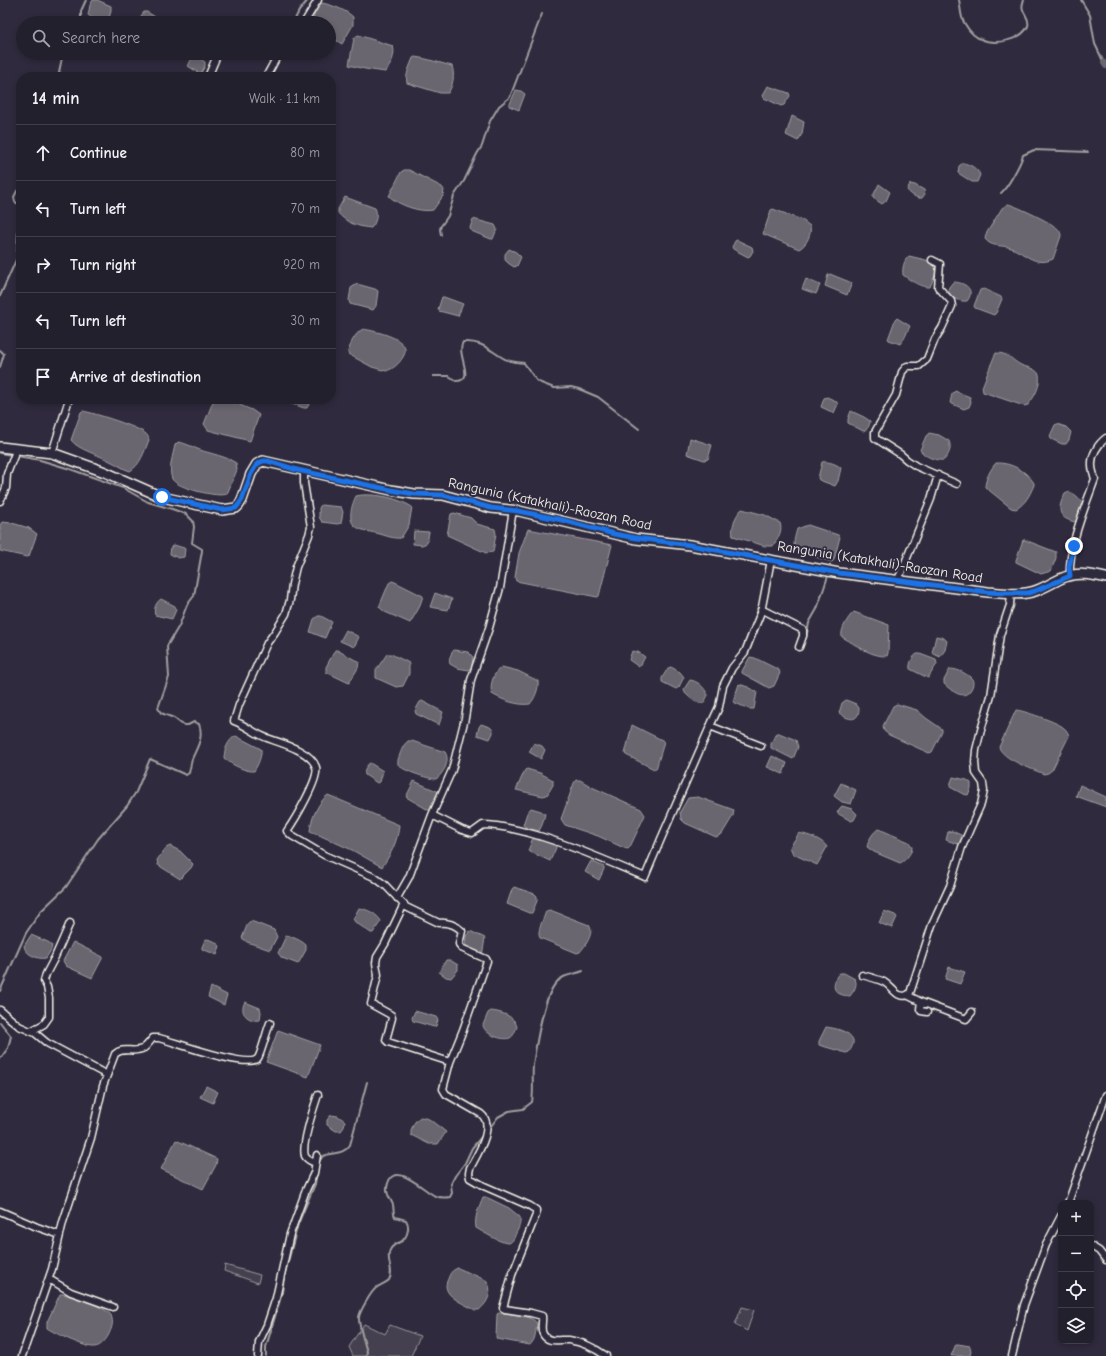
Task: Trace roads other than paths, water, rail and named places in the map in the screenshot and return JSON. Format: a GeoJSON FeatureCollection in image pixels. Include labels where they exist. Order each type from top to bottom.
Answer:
{"type":"FeatureCollection","features":[{"type":"Feature","properties":{"kind":"main road","name":"Rangunia (Katakhali)-Raozan Road"},"geometry":{"type":"LineString","coordinates":[[0,447],[16,453],[52,452],[105,472],[162,497],[222,510],[236,508],[239,505],[251,474],[258,463],[268,461],[304,471],[391,490],[414,494],[443,495],[491,508],[513,510],[562,520],[614,534],[683,544],[839,573],[988,592],[1011,593],[1028,593],[1035,591],[1070,576],[1088,574],[1106,578]]}},
{"type":"Feature","properties":{"kind":"street"},"geometry":{"type":"LineString","coordinates":[[308,16],[318,0]]}},
{"type":"Feature","properties":{"kind":"street"},"geometry":{"type":"LineString","coordinates":[[210,72],[215,60]]}},
{"type":"Feature","properties":{"kind":"street"},"geometry":{"type":"LineString","coordinates":[[269,72],[275,60]]}},
{"type":"Feature","properties":{"kind":"street"},"geometry":{"type":"LineString","coordinates":[[932,260],[940,264],[938,287],[951,301],[952,306],[927,359],[919,366],[907,366],[902,372],[896,395],[875,432],[875,438],[916,466],[956,484]]}},
{"type":"Feature","properties":{"kind":"street"},"geometry":{"type":"LineString","coordinates":[[52,452],[67,404]]}},
{"type":"Feature","properties":{"kind":"street"},"geometry":{"type":"LineString","coordinates":[[1070,576],[1069,567],[1074,546],[1095,479],[1091,468],[1092,460],[1097,447],[1106,438]]}},
{"type":"Feature","properties":{"kind":"street"},"geometry":{"type":"LineString","coordinates":[[0,501],[6,488],[7,474],[16,453]]}},
{"type":"Feature","properties":{"kind":"street"},"geometry":{"type":"LineString","coordinates":[[304,471],[304,483],[311,527],[309,535],[296,567],[286,614],[267,644],[239,705],[234,721],[261,736],[279,741],[301,751],[316,767],[316,772],[309,792],[287,831],[292,836],[324,856],[374,877],[385,885],[406,907],[439,923],[444,922],[459,928],[462,931],[460,944],[461,948],[486,959],[487,961],[463,1030],[450,1062],[443,1089],[444,1093],[485,1117],[487,1123],[483,1141],[470,1168],[470,1178],[536,1210],[536,1215],[509,1282],[503,1308],[542,1316],[542,1330],[545,1336],[556,1341],[565,1339],[572,1340],[593,1348],[606,1356]]}},
{"type":"Feature","properties":{"kind":"street"},"geometry":{"type":"LineString","coordinates":[[898,580],[931,499],[938,475]]}},
{"type":"Feature","properties":{"kind":"street"},"geometry":{"type":"LineString","coordinates":[[397,898],[409,877],[432,815],[454,763],[465,718],[471,680],[489,628],[500,588],[513,510]]}},
{"type":"Feature","properties":{"kind":"street"},"geometry":{"type":"LineString","coordinates":[[432,815],[462,830],[472,833],[482,825],[504,826],[522,831],[576,848],[645,877],[719,707],[724,686],[732,668],[745,652],[761,609],[770,560]]}},
{"type":"Feature","properties":{"kind":"street"},"geometry":{"type":"LineString","coordinates":[[907,995],[911,990],[936,914],[950,886],[962,847],[981,804],[984,791],[983,783],[976,772],[976,750],[991,696],[1000,635],[1010,606],[1011,593]]}},
{"type":"Feature","properties":{"kind":"street"},"geometry":{"type":"LineString","coordinates":[[761,609],[803,630],[804,632],[799,647]]}},
{"type":"Feature","properties":{"kind":"street"},"geometry":{"type":"LineString","coordinates":[[710,726],[761,746]]}},
{"type":"Feature","properties":{"kind":"street"},"geometry":{"type":"LineString","coordinates":[[404,904],[385,944],[377,957],[376,963],[378,975],[371,1004],[392,1015],[386,1040],[388,1042],[450,1062]]}},
{"type":"Feature","properties":{"kind":"street"},"geometry":{"type":"LineString","coordinates":[[31,1031],[44,1024],[48,1018],[49,998],[44,981],[70,923]]}},
{"type":"Feature","properties":{"kind":"street"},"geometry":{"type":"LineString","coordinates":[[862,975],[885,983],[900,996],[907,995],[921,1002],[966,1019],[972,1012]]}},
{"type":"Feature","properties":{"kind":"street"},"geometry":{"type":"LineString","coordinates":[[921,1002],[921,1011],[927,1012]]}},
{"type":"Feature","properties":{"kind":"street"},"geometry":{"type":"LineString","coordinates":[[0,1010],[19,1026],[31,1031],[47,1043],[106,1075]]}},
{"type":"Feature","properties":{"kind":"street"},"geometry":{"type":"LineString","coordinates":[[22,1356],[49,1279],[60,1235],[93,1131],[106,1075],[116,1052],[122,1049],[141,1049],[153,1038],[156,1038],[176,1042],[228,1059],[244,1062],[254,1061],[259,1057],[270,1023]]}},
{"type":"Feature","properties":{"kind":"street"},"geometry":{"type":"LineString","coordinates":[[315,1163],[308,1160],[304,1151],[307,1133],[318,1095]]}},
{"type":"Feature","properties":{"kind":"street"},"geometry":{"type":"LineString","coordinates":[[1069,1200],[1106,1095]]}},
{"type":"Feature","properties":{"kind":"street"},"geometry":{"type":"LineString","coordinates":[[258,1356],[259,1342],[267,1325],[276,1298],[290,1234],[306,1190],[314,1173],[317,1155]]}},
{"type":"Feature","properties":{"kind":"street"},"geometry":{"type":"LineString","coordinates":[[0,1210],[37,1227],[60,1235]]}},
{"type":"Feature","properties":{"kind":"street"},"geometry":{"type":"LineString","coordinates":[[1012,1356],[1024,1305],[1046,1245],[1058,1228]]}},
{"type":"Feature","properties":{"kind":"street"},"geometry":{"type":"LineString","coordinates":[[1094,1248],[1099,1251],[1106,1260]]}},
{"type":"Feature","properties":{"kind":"street"},"geometry":{"type":"LineString","coordinates":[[49,1279],[71,1292],[113,1307]]}},
{"type":"Feature","properties":{"kind":"waterway"},"geometry":{"type":"LineString","coordinates":[[81,16],[81,11],[86,0]]}},
{"type":"Feature","properties":{"kind":"waterway"},"geometry":{"type":"LineString","coordinates":[[296,16],[308,0]]}},
{"type":"Feature","properties":{"kind":"waterway"},"geometry":{"type":"LineString","coordinates":[[959,0],[963,22],[975,36],[980,39],[995,42],[1015,38],[1025,31],[1028,26],[1028,19],[1023,11],[1024,0]]}},
{"type":"Feature","properties":{"kind":"waterway"},"geometry":{"type":"LineString","coordinates":[[1081,0],[1090,15],[1095,44],[1104,63]]}},
{"type":"Feature","properties":{"kind":"waterway"},"geometry":{"type":"LineString","coordinates":[[441,235],[441,226],[448,216],[454,196],[464,181],[482,146],[490,121],[499,106],[510,97],[542,14]]}},
{"type":"Feature","properties":{"kind":"waterway"},"geometry":{"type":"LineString","coordinates":[[59,72],[62,60]]}},
{"type":"Feature","properties":{"kind":"waterway"},"geometry":{"type":"LineString","coordinates":[[1001,193],[1014,175],[1023,155],[1034,150],[1088,152]]}},
{"type":"Feature","properties":{"kind":"waterway"},"geometry":{"type":"LineString","coordinates":[[16,193],[14,197],[16,202]]}},
{"type":"Feature","properties":{"kind":"waterway"},"geometry":{"type":"LineString","coordinates":[[0,296],[16,260]]}},
{"type":"Feature","properties":{"kind":"waterway"},"geometry":{"type":"LineString","coordinates":[[433,376],[449,376],[456,381],[462,380],[465,377],[461,353],[463,342],[480,344],[505,359],[513,362],[524,363],[536,380],[541,383],[554,388],[571,387],[598,397],[639,429]]}},
{"type":"Feature","properties":{"kind":"waterway"},"geometry":{"type":"LineString","coordinates":[[0,350],[4,354],[0,367]]}},
{"type":"Feature","properties":{"kind":"waterway"},"geometry":{"type":"LineString","coordinates":[[0,453],[40,460],[70,469],[123,488],[148,502],[186,514],[193,521],[194,527],[192,543],[202,549],[194,596],[187,605],[179,626],[167,646],[169,677],[158,708],[161,713],[174,718],[183,725],[188,725],[194,722],[199,724],[201,734],[198,746],[192,759],[189,773],[186,775],[150,759],[136,792],[127,806],[98,839],[66,887],[41,911],[26,933],[0,991]]}},
{"type":"Feature","properties":{"kind":"waterway"},"geometry":{"type":"LineString","coordinates":[[806,638],[809,623],[817,609],[828,576]]}},
{"type":"Feature","properties":{"kind":"waterway"},"geometry":{"type":"LineString","coordinates":[[488,1130],[498,1117],[509,1111],[523,1109],[532,1102],[533,1065],[547,999],[551,990],[559,980],[565,976],[583,971]]}},
{"type":"Feature","properties":{"kind":"waterway"},"geometry":{"type":"LineString","coordinates":[[0,1022],[11,1036],[8,1048],[0,1059]]}},
{"type":"Feature","properties":{"kind":"waterway"},"geometry":{"type":"LineString","coordinates":[[318,1163],[323,1156],[341,1152],[350,1145],[367,1082]]}},
{"type":"Feature","properties":{"kind":"waterway"},"geometry":{"type":"LineString","coordinates":[[366,1356],[367,1352],[360,1324],[360,1314],[374,1290],[389,1280],[391,1276],[389,1257],[390,1250],[394,1245],[404,1239],[408,1231],[406,1220],[394,1216],[393,1205],[387,1190],[390,1179],[394,1175],[401,1175],[435,1196],[442,1198],[450,1197],[452,1193],[451,1184],[455,1176],[465,1163],[472,1148],[483,1135]]}},
{"type":"Feature","properties":{"kind":"waterway"},"geometry":{"type":"LineString","coordinates":[[266,1356],[266,1347],[282,1293],[284,1277],[298,1224],[315,1184],[317,1171]]}}]}
